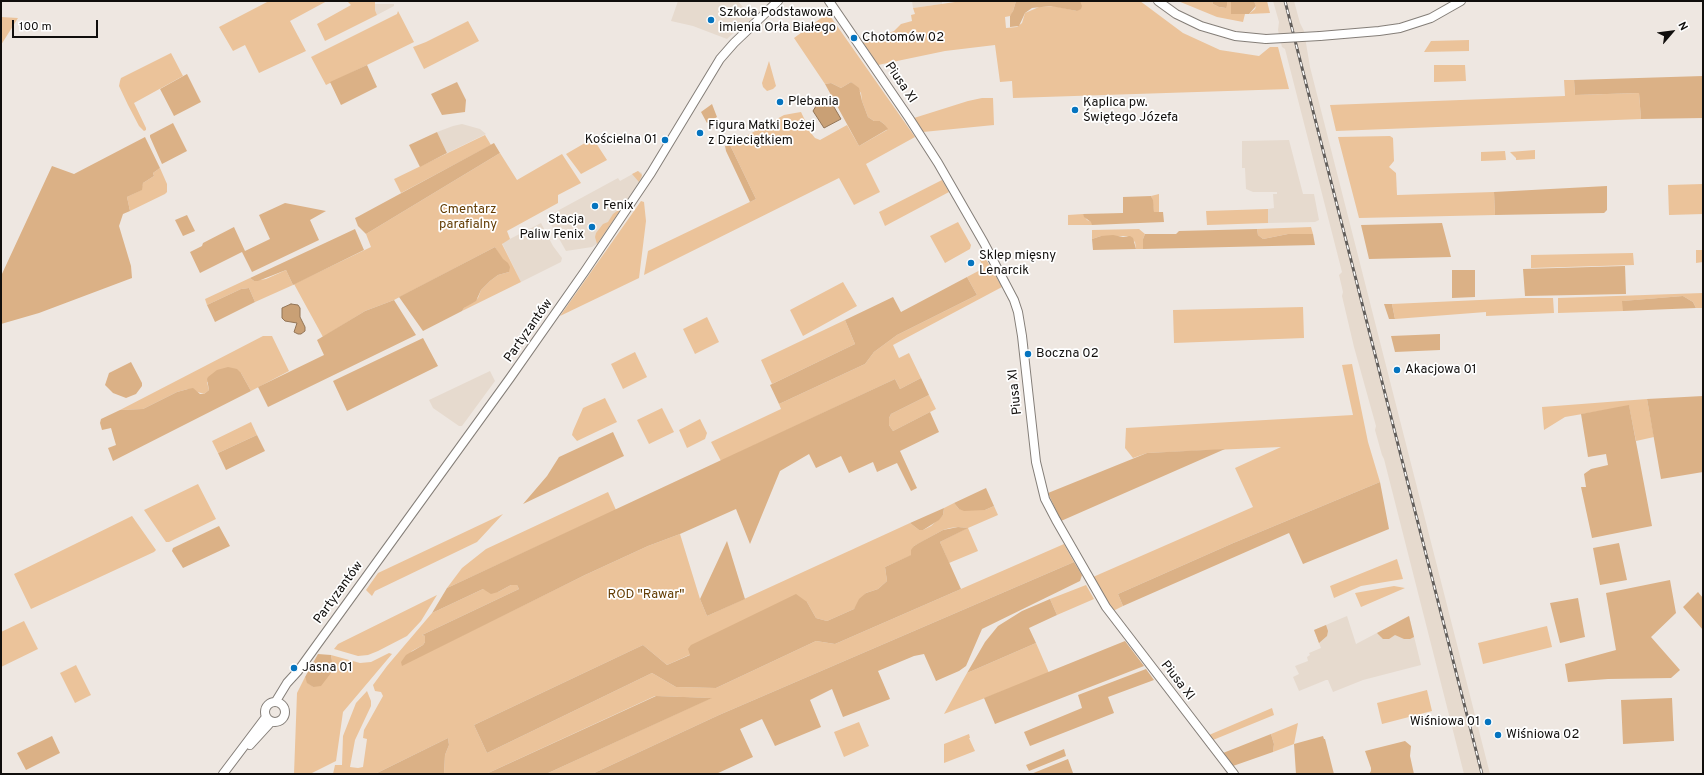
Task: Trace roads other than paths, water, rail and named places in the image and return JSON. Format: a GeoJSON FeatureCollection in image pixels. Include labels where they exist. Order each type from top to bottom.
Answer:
{"type":"FeatureCollection","features":[{"type":"Feature","properties":{"kind":"street","name":"Partyzantów"},"geometry":{"type":"LineString","coordinates":[[279,703],[296,679],[296,674],[510,378],[585,271],[652,173],[718,63],[734,43],[778,1]]}},
{"type":"Feature","properties":{"kind":"street","name":"Piusa XI"},"geometry":{"type":"LineString","coordinates":[[829,1],[909,118],[938,164],[984,243],[1014,300],[1018,312],[1022,336],[1036,462],[1044,495],[1056,520],[1106,607],[1234,774]]}},
{"type":"Feature","properties":{"kind":"street"},"geometry":{"type":"LineString","coordinates":[[1158,1],[1176,14],[1201,26],[1235,36],[1266,39],[1320,36],[1400,28],[1431,18],[1461,1]]}},
{"type":"Feature","properties":{"kind":"street"},"geometry":{"type":"LineString","coordinates":[[270,702],[279,703],[285,709],[284,718],[279,722],[268,719],[264,713],[270,702]]}},
{"type":"Feature","properties":{"kind":"street"},"geometry":{"type":"LineString","coordinates":[[223,774],[237,755],[245,750],[268,719]]}},
{"type":"Feature","properties":{"kind":"railway"},"geometry":{"type":"LineString","coordinates":[[1285,1],[1482,774]]}},
{"type":"Feature","properties":{"kind":"place","name":"Szkoła Podstawowa imienia Orła Białego"},"geometry":{"type":"Point","coordinates":[711,20]}},
{"type":"Feature","properties":{"kind":"place","name":"Chotomów 02"},"geometry":{"type":"Point","coordinates":[854,38]}},
{"type":"Feature","properties":{"kind":"place","name":"Plebania"},"geometry":{"type":"Point","coordinates":[780,102]}},
{"type":"Feature","properties":{"kind":"place","name":"Kaplica pw. Świętego Józefa"},"geometry":{"type":"Point","coordinates":[1075,110]}},
{"type":"Feature","properties":{"kind":"place","name":"Figura Matki Bożej z Dzieciątkiem"},"geometry":{"type":"Point","coordinates":[700,133]}},
{"type":"Feature","properties":{"kind":"place","name":"Kościelna 01"},"geometry":{"type":"Point","coordinates":[665,140]}},
{"type":"Feature","properties":{"kind":"place","name":"Fenix"},"geometry":{"type":"Point","coordinates":[595,206]}},
{"type":"Feature","properties":{"kind":"place","name":"Stacja Paliw Fenix"},"geometry":{"type":"Point","coordinates":[592,227]}},
{"type":"Feature","properties":{"kind":"place","name":"Sklep mięsny Lenarcik"},"geometry":{"type":"Point","coordinates":[971,263]}},
{"type":"Feature","properties":{"kind":"place","name":"Boczna 02"},"geometry":{"type":"Point","coordinates":[1028,354]}},
{"type":"Feature","properties":{"kind":"place","name":"Akacjowa 01"},"geometry":{"type":"Point","coordinates":[1397,370]}},
{"type":"Feature","properties":{"kind":"place","name":"Jasna 01"},"geometry":{"type":"Point","coordinates":[294,668]}},
{"type":"Feature","properties":{"kind":"place","name":"Wiśniowa 01"},"geometry":{"type":"Point","coordinates":[1488,722]}},
{"type":"Feature","properties":{"kind":"place","name":"Wiśniowa 02"},"geometry":{"type":"Point","coordinates":[1498,735]}},
{"type":"Feature","properties":{"kind":"park label","name":"Cmentarz parafialny"},"geometry":{"type":"Point","coordinates":[468,218]}},
{"type":"Feature","properties":{"kind":"park label","name":"ROD \"Rawar\""},"geometry":{"type":"Point","coordinates":[646,595]}}]}
